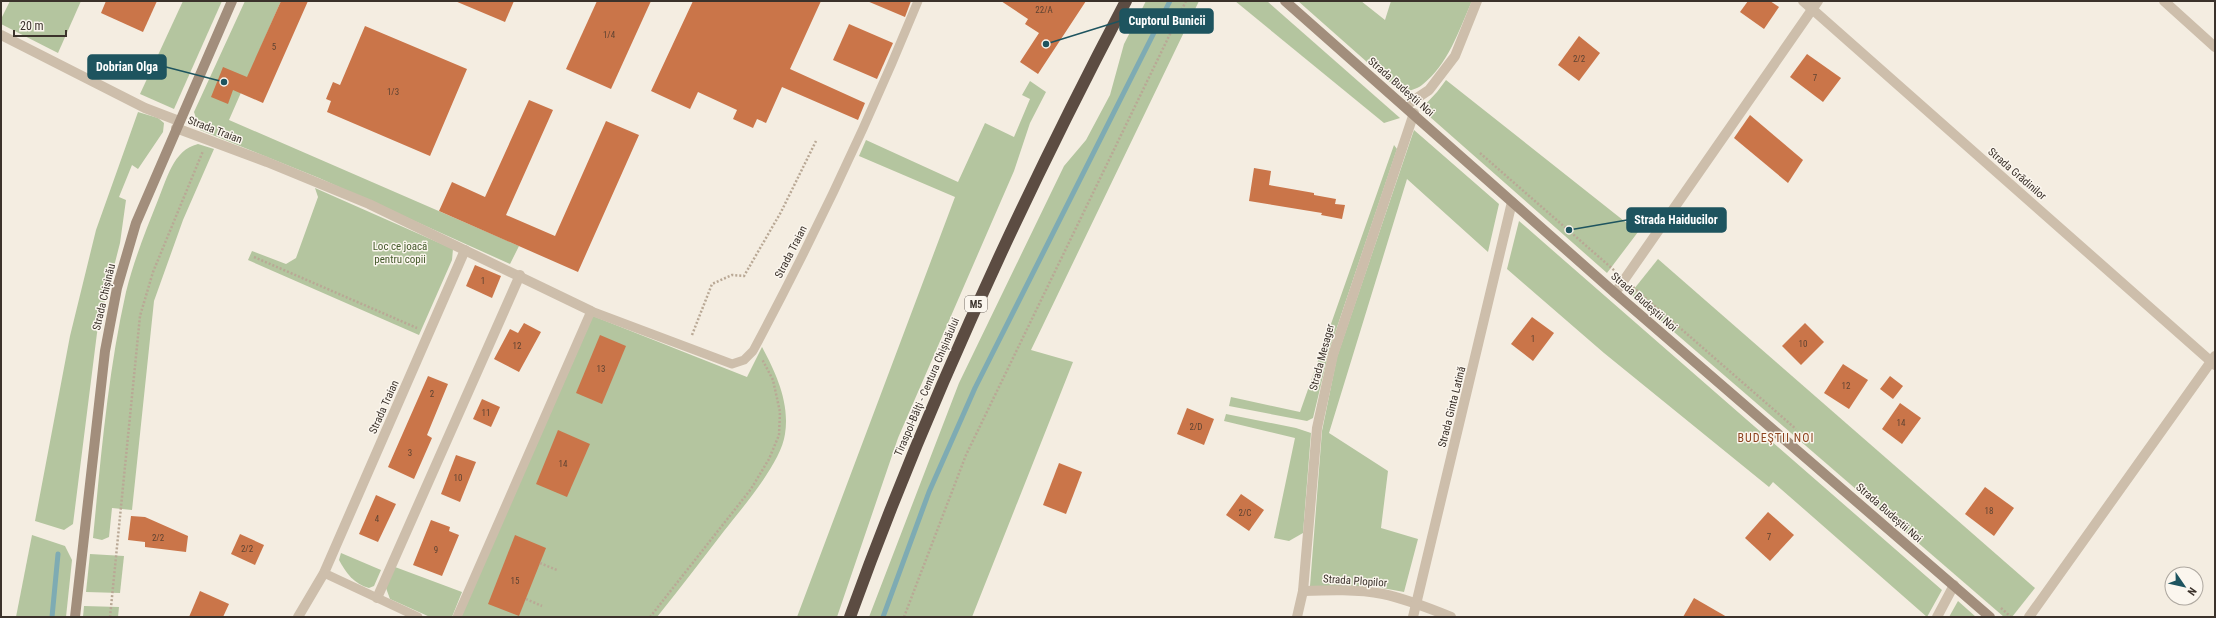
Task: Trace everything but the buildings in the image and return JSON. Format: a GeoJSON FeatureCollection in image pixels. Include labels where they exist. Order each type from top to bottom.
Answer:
{"type":"FeatureCollection","features":[{"type":"Feature","properties":{"kind":"highway","name":"Tiraspol-Bălţi - Centura Chișinăului"},"geometry":{"type":"LineString","coordinates":[[850,617],[930,408],[986,283],[1066,115],[1126,1]]}},
{"type":"Feature","properties":{"kind":"street","name":"Strada Chișinău"},"geometry":{"type":"LineString","coordinates":[[75,617],[105,351],[117,288],[136,223],[232,1]]}},
{"type":"Feature","properties":{"kind":"street","name":"Strada Budeștii Noi"},"geometry":{"type":"LineString","coordinates":[[1285,1],[1414,113],[1615,293],[1990,617]]}},
{"type":"Feature","properties":{"kind":"street"},"geometry":{"type":"LineString","coordinates":[[1405,106],[1429,90],[1455,56],[1477,1]]}},
{"type":"Feature","properties":{"kind":"street","name":"Strada Grădinilor"},"geometry":{"type":"LineString","coordinates":[[1803,1],[1815,5],[2214,361]]}},
{"type":"Feature","properties":{"kind":"street"},"geometry":{"type":"LineString","coordinates":[[2164,1],[2215,47]]}},
{"type":"Feature","properties":{"kind":"street"},"geometry":{"type":"LineString","coordinates":[[1615,293],[1815,5]]}},
{"type":"Feature","properties":{"kind":"street","name":"Strada Traian"},"geometry":{"type":"LineString","coordinates":[[1,35],[208,140],[369,204],[520,275],[591,311]]}},
{"type":"Feature","properties":{"kind":"street","name":"Strada Mesager"},"geometry":{"type":"LineString","coordinates":[[1297,617],[1303,591],[1317,428],[1333,355],[1414,113]]}},
{"type":"Feature","properties":{"kind":"street","name":"Strada Ginta Latină"},"geometry":{"type":"LineString","coordinates":[[1413,617],[1512,202]]}},
{"type":"Feature","properties":{"kind":"street","name":"Strada Traian"},"geometry":{"type":"LineString","coordinates":[[298,617],[324,573],[465,250]]}},
{"type":"Feature","properties":{"kind":"street"},"geometry":{"type":"LineString","coordinates":[[377,598],[520,275]]}},
{"type":"Feature","properties":{"kind":"street"},"geometry":{"type":"LineString","coordinates":[[2029,617],[2214,361]]}},
{"type":"Feature","properties":{"kind":"street"},"geometry":{"type":"LineString","coordinates":[[1937,617],[1954,585]]}},
{"type":"Feature","properties":{"kind":"street","name":"Strada Plopilor"},"geometry":{"type":"LineString","coordinates":[[1303,591],[1333,590],[1382,594],[1416,603],[1451,617]]}},
{"type":"Feature","properties":{"kind":"lane","name":"Strada Traian"},"geometry":{"type":"LineString","coordinates":[[591,311],[732,364],[744,360],[752,351],[795,271],[851,157],[918,1]]}},
{"type":"Feature","properties":{"kind":"lane"},"geometry":{"type":"LineString","coordinates":[[457,617],[591,311]]}},
{"type":"Feature","properties":{"kind":"lane"},"geometry":{"type":"LineString","coordinates":[[324,573],[418,617]]}},
{"type":"Feature","properties":{"kind":"path"},"geometry":{"type":"LineString","coordinates":[[904,617],[966,455],[1186,1]]}},
{"type":"Feature","properties":{"kind":"path"},"geometry":{"type":"LineString","coordinates":[[110,617],[140,316],[153,272],[208,140]]}},
{"type":"Feature","properties":{"kind":"path"},"geometry":{"type":"LineString","coordinates":[[690,349],[694,330],[712,284],[732,275],[744,276],[780,212],[816,141]]}},
{"type":"Feature","properties":{"kind":"path"},"geometry":{"type":"LineString","coordinates":[[1475,149],[1802,434]]}},
{"type":"Feature","properties":{"kind":"path"},"geometry":{"type":"LineString","coordinates":[[254,257],[429,333]]}},
{"type":"Feature","properties":{"kind":"path"},"geometry":{"type":"LineString","coordinates":[[650,617],[751,489],[769,459],[780,434],[780,412],[773,380],[765,362],[752,351]]}},
{"type":"Feature","properties":{"kind":"path"},"geometry":{"type":"LineString","coordinates":[[540,563],[557,570]]}},
{"type":"Feature","properties":{"kind":"path"},"geometry":{"type":"LineString","coordinates":[[526,599],[542,606]]}},
{"type":"Feature","properties":{"kind":"path"},"geometry":{"type":"LineString","coordinates":[[2000,607],[2011,617]]}},
{"type":"Feature","properties":{"kind":"green space"},"geometry":{"type":"Polygon","coordinates":[[[10,1],[81,1],[58,53],[1,24],[1,19],[10,1]]]}},
{"type":"Feature","properties":{"kind":"green space"},"geometry":{"type":"Polygon","coordinates":[[[183,1],[222,1],[174,109],[140,94],[183,1]]]}},
{"type":"Feature","properties":{"kind":"green space"},"geometry":{"type":"Polygon","coordinates":[[[245,1],[281,1],[229,120],[519,246],[510,264],[319,178],[200,130],[194,112],[245,1]]]}},
{"type":"Feature","properties":{"kind":"green space"},"geometry":{"type":"Polygon","coordinates":[[[1146,1],[1199,1],[1031,350],[1073,362],[972,617],[869,617],[959,383],[1064,166],[1086,140],[1110,95],[1124,44],[1146,1]]]}},
{"type":"Feature","properties":{"kind":"green space"},"geometry":{"type":"Polygon","coordinates":[[[1235,1],[1267,1],[1400,118],[1384,123],[1235,1]]]}},
{"type":"Feature","properties":{"kind":"green space"},"geometry":{"type":"Polygon","coordinates":[[[1298,1],[1361,1],[1385,20],[1391,1],[1472,1],[1452,46],[1439,68],[1422,85],[1402,93],[1298,1]]]}},
{"type":"Feature","properties":{"kind":"green space"},"geometry":{"type":"Polygon","coordinates":[[[1446,80],[1638,232],[1607,273],[1421,109],[1446,80]]]}},
{"type":"Feature","properties":{"kind":"green space"},"geometry":{"type":"Polygon","coordinates":[[[1030,81],[1046,92],[1030,123],[1014,171],[898,438],[837,617],[797,617],[955,197],[859,156],[866,140],[958,182],[985,123],[1014,137],[1030,99],[1022,95],[1030,81]]]}},
{"type":"Feature","properties":{"kind":"green space"},"geometry":{"type":"Polygon","coordinates":[[[138,112],[158,118],[164,123],[163,132],[138,169],[132,165],[119,197],[126,200],[120,243],[97,333],[73,524],[64,530],[35,521],[70,336],[96,230],[138,112]]]}},
{"type":"Feature","properties":{"kind":"green space"},"geometry":{"type":"Polygon","coordinates":[[[1414,130],[1499,204],[1488,252],[1407,179],[1329,433],[1388,471],[1381,528],[1418,539],[1404,592],[1377,587],[1310,586],[1322,431],[1337,357],[1414,130]]]}},
{"type":"Feature","properties":{"kind":"green space"},"geometry":{"type":"Polygon","coordinates":[[[198,144],[214,149],[183,220],[154,301],[132,510],[112,508],[109,537],[102,540],[93,538],[102,445],[114,353],[126,292],[140,245],[172,166],[182,152],[189,147],[198,144]]]}},
{"type":"Feature","properties":{"kind":"green space"},"geometry":{"type":"Polygon","coordinates":[[[1394,145],[1397,149],[1329,351],[1313,418],[1307,421],[1229,406],[1231,397],[1300,412],[1394,145]]]}},
{"type":"Feature","properties":{"kind":"green space","name":"Loc ce joacă pentru copii"},"geometry":{"type":"Polygon","coordinates":[[[315,188],[453,249],[452,260],[419,335],[248,260],[252,251],[286,264],[296,258],[318,197],[315,188]]]}},
{"type":"Feature","properties":{"kind":"green space"},"geometry":{"type":"Polygon","coordinates":[[[1519,221],[1942,590],[1927,617],[1773,482],[1769,487],[1604,353],[1507,269],[1519,221]]]}},
{"type":"Feature","properties":{"kind":"green space"},"geometry":{"type":"Polygon","coordinates":[[[1658,259],[2035,588],[2012,617],[2004,617],[1630,294],[1658,259]]]}},
{"type":"Feature","properties":{"kind":"green space"},"geometry":{"type":"Polygon","coordinates":[[[593,316],[747,377],[762,347],[777,378],[784,400],[786,422],[782,446],[769,471],[741,510],[657,617],[461,617],[593,316]]]}},
{"type":"Feature","properties":{"kind":"green space"},"geometry":{"type":"Polygon","coordinates":[[[1226,414],[1296,428],[1311,433],[1303,533],[1289,541],[1274,538],[1295,438],[1224,421],[1226,414]]]}},
{"type":"Feature","properties":{"kind":"green space"},"geometry":{"type":"Polygon","coordinates":[[[32,535],[65,546],[72,560],[66,617],[16,617],[32,535]]]}},
{"type":"Feature","properties":{"kind":"green space"},"geometry":{"type":"Polygon","coordinates":[[[341,553],[381,570],[374,586],[369,588],[359,584],[351,577],[339,560],[341,553]]]}},
{"type":"Feature","properties":{"kind":"green space"},"geometry":{"type":"Polygon","coordinates":[[[90,554],[124,556],[120,593],[86,592],[90,554]]]}},
{"type":"Feature","properties":{"kind":"green space"},"geometry":{"type":"Polygon","coordinates":[[[395,567],[462,592],[452,617],[430,617],[390,599],[386,588],[395,567]]]}},
{"type":"Feature","properties":{"kind":"green space"},"geometry":{"type":"Polygon","coordinates":[[[1958,601],[1976,617],[1949,617],[1958,601]]]}},
{"type":"Feature","properties":{"kind":"green space"},"geometry":{"type":"Polygon","coordinates":[[[84,606],[119,607],[118,617],[83,617],[84,606]]]}},
{"type":"Feature","properties":{"kind":"waterway"},"geometry":{"type":"LineString","coordinates":[[883,617],[929,492],[975,388],[1170,1]]}},
{"type":"Feature","properties":{"kind":"waterway"},"geometry":{"type":"LineString","coordinates":[[52,617],[58,554]]}},
{"type":"Feature","properties":{"kind":"place","name":"Cuptorul Bunicii"},"geometry":{"type":"Point","coordinates":[1046,44]}},
{"type":"Feature","properties":{"kind":"place","name":"Dobrian Olga"},"geometry":{"type":"Point","coordinates":[224,82]}},
{"type":"Feature","properties":{"kind":"place","name":"Strada Haiducilor"},"geometry":{"type":"Point","coordinates":[1569,230]}},
{"type":"Feature","properties":{"kind":"district","name":"BUDEŞTII NOI"},"geometry":{"type":"Point","coordinates":[1776,438]}}]}
